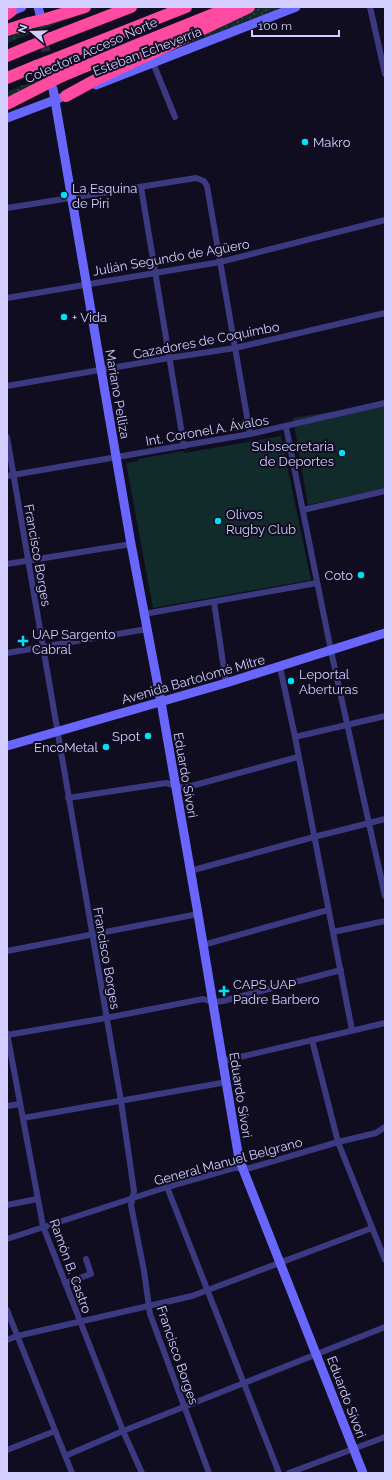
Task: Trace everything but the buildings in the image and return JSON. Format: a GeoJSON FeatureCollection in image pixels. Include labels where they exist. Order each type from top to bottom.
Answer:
{"type":"FeatureCollection","features":[{"type":"Feature","properties":{"kind":"highway"},"geometry":{"type":"LineString","coordinates":[[7,30],[29,23],[41,13],[85,7]]}},
{"type":"Feature","properties":{"kind":"highway"},"geometry":{"type":"LineString","coordinates":[[7,56],[131,7]]}},
{"type":"Feature","properties":{"kind":"highway"},"geometry":{"type":"LineString","coordinates":[[7,78],[186,7]]}},
{"type":"Feature","properties":{"kind":"highway","name":"Colectora Acceso Norte"},"geometry":{"type":"LineString","coordinates":[[7,104],[62,76],[154,37],[231,7]]}},
{"type":"Feature","properties":{"kind":"highway"},"geometry":{"type":"LineString","coordinates":[[60,98],[249,7]]}},
{"type":"Feature","properties":{"kind":"street","name":"Esteban Echeverría"},"geometry":{"type":"LineString","coordinates":[[7,118],[296,7]]}},
{"type":"Feature","properties":{"kind":"street"},"geometry":{"type":"LineString","coordinates":[[370,7],[385,74]]}},
{"type":"Feature","properties":{"kind":"street"},"geometry":{"type":"LineString","coordinates":[[153,63],[175,117]]}},
{"type":"Feature","properties":{"kind":"street","name":"Mariano Pelliza"},"geometry":{"type":"LineString","coordinates":[[52,89],[60,98],[70,197],[131,544],[161,702]]}},
{"type":"Feature","properties":{"kind":"street"},"geometry":{"type":"LineString","coordinates":[[7,208],[196,178],[204,181],[207,186],[250,434]]}},
{"type":"Feature","properties":{"kind":"street"},"geometry":{"type":"LineString","coordinates":[[141,187],[184,446]]}},
{"type":"Feature","properties":{"kind":"street","name":"Julián Segundo de Agüero"},"geometry":{"type":"LineString","coordinates":[[7,298],[220,262],[385,220]]}},
{"type":"Feature","properties":{"kind":"street","name":"Cazadores de Coquimbo"},"geometry":{"type":"LineString","coordinates":[[7,386],[235,348],[385,313]]}},
{"type":"Feature","properties":{"kind":"street","name":"Int. Coronel A. Ávalos"},"geometry":{"type":"LineString","coordinates":[[10,475],[250,434],[286,427],[385,403]]}},
{"type":"Feature","properties":{"kind":"street"},"geometry":{"type":"LineString","coordinates":[[286,427],[331,651],[385,896]]}},
{"type":"Feature","properties":{"kind":"street","name":"Francisco Borges"},"geometry":{"type":"LineString","coordinates":[[7,437],[10,475],[28,560],[120,1101],[134,1191],[131,1205],[150,1314],[210,1473]]}},
{"type":"Feature","properties":{"kind":"street"},"geometry":{"type":"LineString","coordinates":[[303,510],[385,491]]}},
{"type":"Feature","properties":{"kind":"street"},"geometry":{"type":"LineString","coordinates":[[7,564],[131,544]]}},
{"type":"Feature","properties":{"kind":"street"},"geometry":{"type":"LineString","coordinates":[[144,614],[317,582]]}},
{"type":"Feature","properties":{"kind":"street"},"geometry":{"type":"LineString","coordinates":[[214,602],[226,683]]}},
{"type":"Feature","properties":{"kind":"street"},"geometry":{"type":"LineString","coordinates":[[7,653],[147,629]]}},
{"type":"Feature","properties":{"kind":"street","name":"Avenida Bartolomé Mitre"},"geometry":{"type":"LineString","coordinates":[[7,746],[280,667],[385,634]]}},
{"type":"Feature","properties":{"kind":"street"},"geometry":{"type":"LineString","coordinates":[[280,667],[352,1030]]}},
{"type":"Feature","properties":{"kind":"street","name":"Eduardo Sívori"},"geometry":{"type":"LineString","coordinates":[[161,702],[241,1168],[317,1354],[363,1473]]}},
{"type":"Feature","properties":{"kind":"street"},"geometry":{"type":"LineString","coordinates":[[294,737],[385,716]]}},
{"type":"Feature","properties":{"kind":"street"},"geometry":{"type":"LineString","coordinates":[[68,798],[166,783],[184,788],[298,757]]}},
{"type":"Feature","properties":{"kind":"street"},"geometry":{"type":"LineString","coordinates":[[190,871],[385,819]]}},
{"type":"Feature","properties":{"kind":"street"},"geometry":{"type":"LineString","coordinates":[[203,945],[328,910]]}},
{"type":"Feature","properties":{"kind":"street"},"geometry":{"type":"LineString","coordinates":[[7,951],[198,914]]}},
{"type":"Feature","properties":{"kind":"street"},"geometry":{"type":"LineString","coordinates":[[333,932],[385,921]]}},
{"type":"Feature","properties":{"kind":"street"},"geometry":{"type":"LineString","coordinates":[[7,1034],[203,1000],[212,1002],[223,1001],[341,970]]}},
{"type":"Feature","properties":{"kind":"street"},"geometry":{"type":"LineString","coordinates":[[223,1061],[385,1022]]}},
{"type":"Feature","properties":{"kind":"street","name":"Ramón B. Castro"},"geometry":{"type":"LineString","coordinates":[[7,1034],[43,1226],[123,1431],[142,1473]]}},
{"type":"Feature","properties":{"kind":"street"},"geometry":{"type":"LineString","coordinates":[[312,1040],[338,1142],[372,1228],[382,1244],[385,1260]]}},
{"type":"Feature","properties":{"kind":"street"},"geometry":{"type":"LineString","coordinates":[[23,1118],[227,1082]]}},
{"type":"Feature","properties":{"kind":"street"},"geometry":{"type":"LineString","coordinates":[[7,1106],[20,1104]]}},
{"type":"Feature","properties":{"kind":"street","name":"General Manuel Belgrano"},"geometry":{"type":"LineString","coordinates":[[7,1239],[43,1226],[167,1187],[234,1168],[250,1168],[338,1142],[376,1134],[385,1127]]}},
{"type":"Feature","properties":{"kind":"street"},"geometry":{"type":"LineString","coordinates":[[167,1187],[279,1473]]}},
{"type":"Feature","properties":{"kind":"street"},"geometry":{"type":"LineString","coordinates":[[7,1205],[37,1199]]}},
{"type":"Feature","properties":{"kind":"street"},"geometry":{"type":"LineString","coordinates":[[7,1340],[17,1336],[79,1321],[192,1296],[372,1228]]}},
{"type":"Feature","properties":{"kind":"street"},"geometry":{"type":"LineString","coordinates":[[65,1283],[91,1274],[86,1259]]}},
{"type":"Feature","properties":{"kind":"street"},"geometry":{"type":"LineString","coordinates":[[7,1310],[72,1473]]}},
{"type":"Feature","properties":{"kind":"street"},"geometry":{"type":"LineString","coordinates":[[65,1456],[123,1431],[385,1327]]}},
{"type":"Feature","properties":{"kind":"street"},"geometry":{"type":"LineString","coordinates":[[7,1450],[55,1431]]}},
{"type":"Feature","properties":{"kind":"street"},"geometry":{"type":"LineString","coordinates":[[289,1473],[385,1437]]}},
{"type":"Feature","properties":{"kind":"green space"},"geometry":{"type":"Polygon","coordinates":[[[99,7],[7,43],[7,35],[76,15],[99,7]]]}},
{"type":"Feature","properties":{"kind":"green space"},"geometry":{"type":"Polygon","coordinates":[[[260,7],[282,7],[190,43],[175,47],[196,36],[260,7]]]}},
{"type":"Feature","properties":{"kind":"green space"},"geometry":{"type":"Polygon","coordinates":[[[40,78],[40,82],[7,99],[7,92],[40,78]]]}},
{"type":"Feature","properties":{"kind":"green space","name":"Subsecretaria de Deportes"},"geometry":{"type":"Polygon","coordinates":[[[385,403],[385,488],[308,505],[293,418],[385,403]]]}},
{"type":"Feature","properties":{"kind":"green space","name":"Olivos Rugby Club"},"geometry":{"type":"Polygon","coordinates":[[[281,436],[311,580],[153,608],[126,463],[138,461],[138,459],[183,451],[184,453],[281,436]]]}},
{"type":"Feature","properties":{"kind":"tunnel"},"geometry":{"type":"LineString","coordinates":[[40,16],[52,88]]}},
{"type":"Feature","properties":{"kind":"place","name":"Makro"},"geometry":{"type":"Point","coordinates":[305,142]}},
{"type":"Feature","properties":{"kind":"place","name":"La Esquina de Piri"},"geometry":{"type":"Point","coordinates":[64,195]}},
{"type":"Feature","properties":{"kind":"place","name":"+ Vida"},"geometry":{"type":"Point","coordinates":[64,317]}},
{"type":"Feature","properties":{"kind":"place","name":"Subsecretaria de Deportes"},"geometry":{"type":"Point","coordinates":[342,453]}},
{"type":"Feature","properties":{"kind":"place","name":"Olivos Rugby Club"},"geometry":{"type":"Point","coordinates":[218,521]}},
{"type":"Feature","properties":{"kind":"place","name":"Coto"},"geometry":{"type":"Point","coordinates":[361,575]}},
{"type":"Feature","properties":{"kind":"place","name":"UAP Sargento Cabral"},"geometry":{"type":"Point","coordinates":[23,641]}},
{"type":"Feature","properties":{"kind":"place","name":"Leportal Aberturas"},"geometry":{"type":"Point","coordinates":[291,681]}},
{"type":"Feature","properties":{"kind":"place","name":"Spot"},"geometry":{"type":"Point","coordinates":[148,736]}},
{"type":"Feature","properties":{"kind":"place","name":"EncoMetal"},"geometry":{"type":"Point","coordinates":[106,747]}},
{"type":"Feature","properties":{"kind":"place","name":"CAPS UAP Padre Barbero"},"geometry":{"type":"Point","coordinates":[224,991]}}]}
